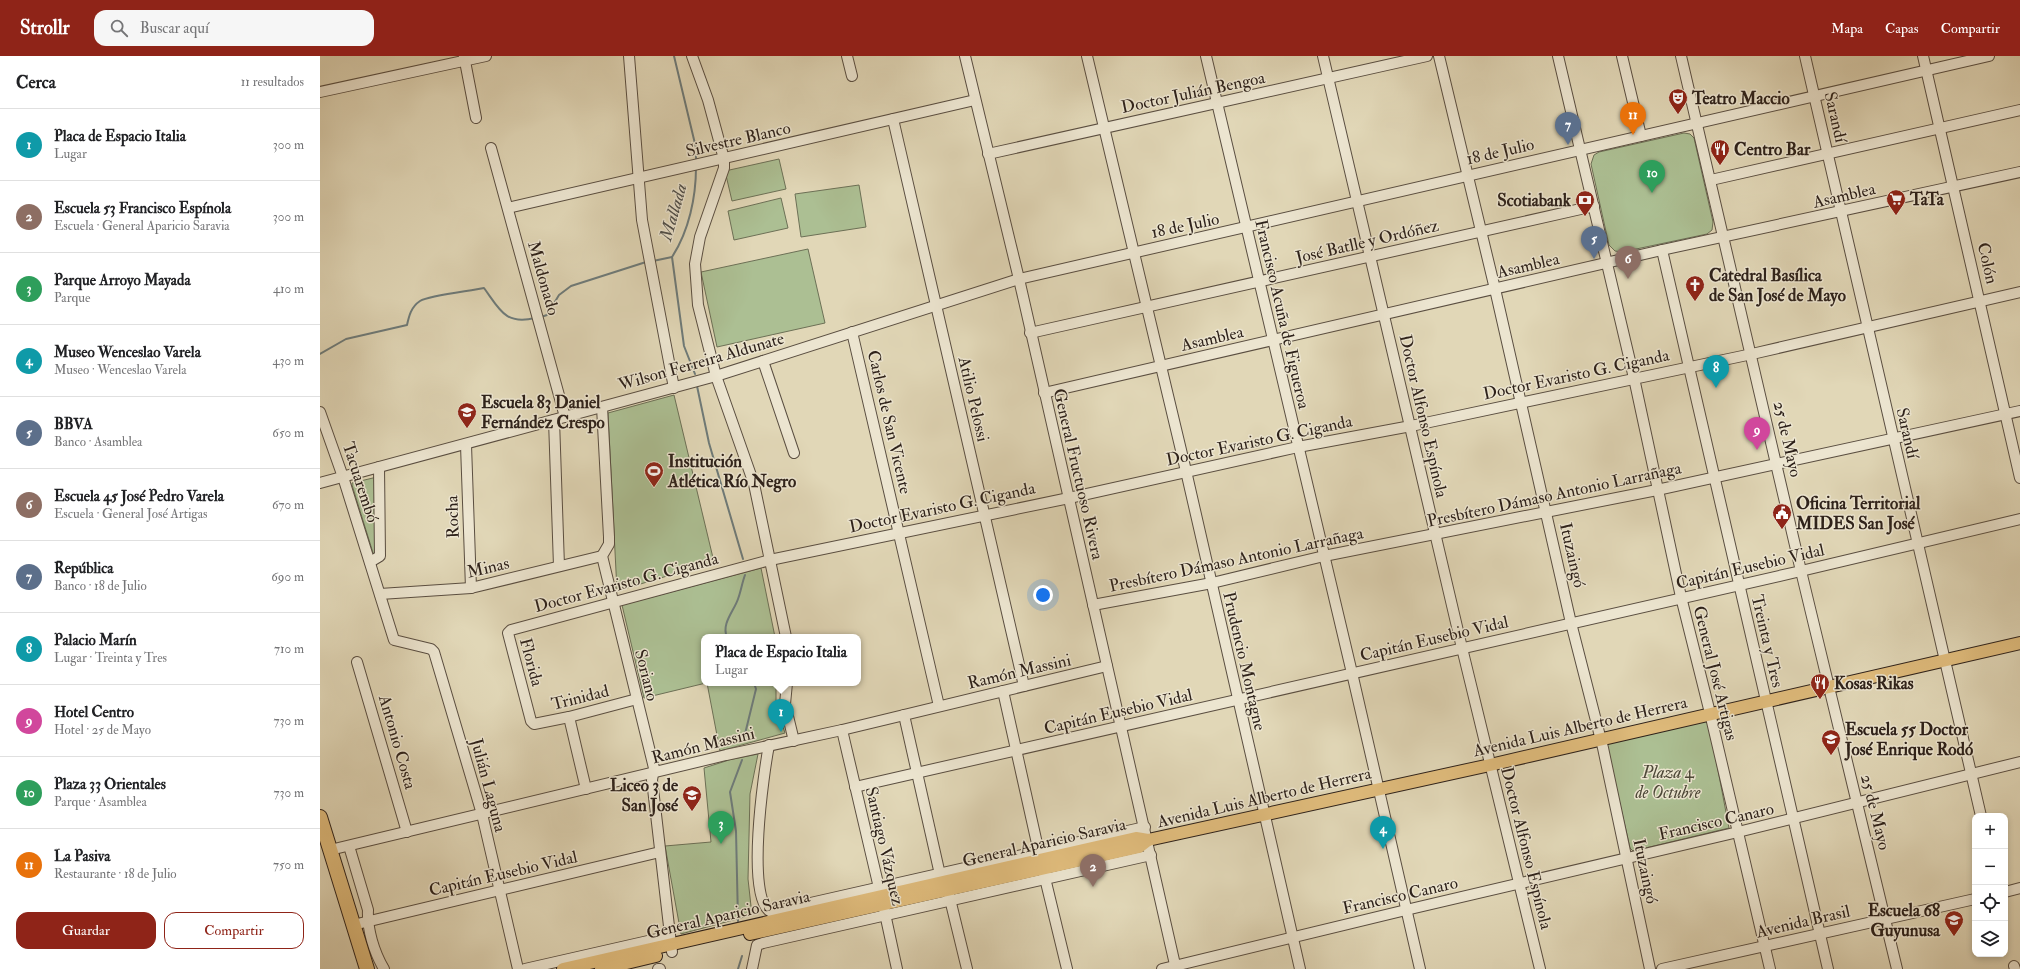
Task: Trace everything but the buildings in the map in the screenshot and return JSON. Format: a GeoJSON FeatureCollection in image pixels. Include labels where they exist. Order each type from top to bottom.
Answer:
{"type":"FeatureCollection","features":[{"type":"Feature","properties":{"kind":"highway"},"geometry":{"type":"LineString","coordinates":[[320,817],[325,850],[357,969]]}},
{"type":"Feature","properties":{"kind":"highway"},"geometry":{"type":"LineString","coordinates":[[325,850],[353,925],[367,969]]}},
{"type":"Feature","properties":{"kind":"main road","name":"Avenida Luis Alberto de Herrera"},"geometry":{"type":"LineString","coordinates":[[1148,840],[1490,765],[1601,738],[2020,643]]}},
{"type":"Feature","properties":{"kind":"main road","name":"General Aparicio Saravia"},"geometry":{"type":"LineString","coordinates":[[563,969],[671,944],[882,901],[1042,864],[1139,847],[1148,840]]}},
{"type":"Feature","properties":{"kind":"main road","name":"General Aparicio Saravia"},"geometry":{"type":"LineString","coordinates":[[601,969],[671,944]]}},
{"type":"Feature","properties":{"kind":"street"},"geometry":{"type":"LineString","coordinates":[[320,92],[465,58],[486,56]]}},
{"type":"Feature","properties":{"kind":"street"},"geometry":{"type":"LineString","coordinates":[[629,56],[640,178],[642,220],[674,388]]}},
{"type":"Feature","properties":{"kind":"street"},"geometry":{"type":"LineString","coordinates":[[692,56],[708,100],[724,159],[724,168],[700,237],[695,264],[698,305],[716,376],[754,484],[785,634]]}},
{"type":"Feature","properties":{"kind":"street"},"geometry":{"type":"LineString","coordinates":[[847,56],[852,76]]}},
{"type":"Feature","properties":{"kind":"street","name":"General Fructuoso Rivera"},"geometry":{"type":"LineString","coordinates":[[965,56],[1019,279],[1030,333],[1148,840],[1176,968]]}},
{"type":"Feature","properties":{"kind":"street","name":"Prudencio Montagne"},"geometry":{"type":"LineString","coordinates":[[1087,56],[1106,127],[1300,969]]}},
{"type":"Feature","properties":{"kind":"street","name":"Francisco Acuña de Figueroa"},"geometry":{"type":"LineString","coordinates":[[1206,56],[1274,340],[1420,969]]}},
{"type":"Feature","properties":{"kind":"street","name":"Doctor Alfonso Espínola"},"geometry":{"type":"LineString","coordinates":[[1323,56],[1518,884],[1540,969]]}},
{"type":"Feature","properties":{"kind":"street","name":"Doctor Julián Bengoa"},"geometry":{"type":"LineString","coordinates":[[988,154],[1427,56]]}},
{"type":"Feature","properties":{"kind":"street","name":"Ituzaingó"},"geometry":{"type":"LineString","coordinates":[[1439,56],[1495,289],[1571,623],[1601,738],[1650,969]]}},
{"type":"Feature","properties":{"kind":"street","name":"General José Artigas"},"geometry":{"type":"LineString","coordinates":[[1558,56],[1634,378],[1681,598],[1710,713],[1770,969]]}},
{"type":"Feature","properties":{"kind":"street"},"geometry":{"type":"LineString","coordinates":[[1622,56],[1641,136]]}},
{"type":"Feature","properties":{"kind":"street","name":"25 de Mayo"},"geometry":{"type":"LineString","coordinates":[[1681,56],[1752,354],[1801,571],[1897,969]]}},
{"type":"Feature","properties":{"kind":"street","name":"Sarandí"},"geometry":{"type":"LineString","coordinates":[[1805,56],[1893,439],[1946,659],[1980,813]]}},
{"type":"Feature","properties":{"kind":"street","name":"Colón"},"geometry":{"type":"LineString","coordinates":[[1923,56],[2007,414],[2020,478]]}},
{"type":"Feature","properties":{"kind":"street","name":"18 de Julio"},"geometry":{"type":"LineString","coordinates":[[1019,279],[1989,56]]}},
{"type":"Feature","properties":{"kind":"street"},"geometry":{"type":"LineString","coordinates":[[465,58],[476,118]]}},
{"type":"Feature","properties":{"kind":"street","name":"Silvestre Blanco"},"geometry":{"type":"LineString","coordinates":[[508,208],[975,100]]}},
{"type":"Feature","properties":{"kind":"street"},"geometry":{"type":"LineString","coordinates":[[1711,180],[2020,110]]}},
{"type":"Feature","properties":{"kind":"street","name":"Atilio Pelossi"},"geometry":{"type":"LineString","coordinates":[[893,119],[1024,686]]}},
{"type":"Feature","properties":{"kind":"street","name":"Maldonado"},"geometry":{"type":"LineString","coordinates":[[491,148],[565,417]]}},
{"type":"Feature","properties":{"kind":"street","name":"Asamblea"},"geometry":{"type":"LineString","coordinates":[[1044,393],[1662,250],[2020,172]]}},
{"type":"Feature","properties":{"kind":"street","name":"José Batlle y Ordóñez"},"geometry":{"type":"LineString","coordinates":[[1030,333],[1594,206]]}},
{"type":"Feature","properties":{"kind":"street","name":"Treinta y Tres"},"geometry":{"type":"LineString","coordinates":[[1662,250],[1792,819],[1828,969]]}},
{"type":"Feature","properties":{"kind":"street","name":"Wilson Ferreira Aldunate"},"geometry":{"type":"LineString","coordinates":[[320,483],[466,445],[602,406],[716,376],[1019,279]]}},
{"type":"Feature","properties":{"kind":"street","name":"Doctor Evaristo G. Ciganda"},"geometry":{"type":"LineString","coordinates":[[508,633],[511,630],[770,560],[985,514],[1069,498],[1298,447],[1411,426],[1752,354],[1980,300],[2020,292]]}},
{"type":"Feature","properties":{"kind":"street","name":"Carlos de San Vicente"},"geometry":{"type":"LineString","coordinates":[[852,332],[900,532],[939,706]]}},
{"type":"Feature","properties":{"kind":"street"},"geometry":{"type":"LineString","coordinates":[[763,361],[794,453]]}},
{"type":"Feature","properties":{"kind":"street"},"geometry":{"type":"LineString","coordinates":[[602,406],[609,537],[608,544],[602,556]]}},
{"type":"Feature","properties":{"kind":"street","name":"Presbítero Dámaso Antonio Larrañaga"},"geometry":{"type":"LineString","coordinates":[[1093,605],[1212,582],[1324,556],[1657,490],[2020,410]]}},
{"type":"Feature","properties":{"kind":"street","name":"Tacuarembó"},"geometry":{"type":"LineString","coordinates":[[320,412],[343,477],[394,640]]}},
{"type":"Feature","properties":{"kind":"street"},"geometry":{"type":"LineString","coordinates":[[554,420],[559,566]]}},
{"type":"Feature","properties":{"kind":"street","name":"Rocha"},"geometry":{"type":"LineString","coordinates":[[466,445],[471,588]]}},
{"type":"Feature","properties":{"kind":"street","name":"Tacuarembó"},"geometry":{"type":"LineString","coordinates":[[370,562],[380,556],[379,467]]}},
{"type":"Feature","properties":{"kind":"street","name":"Capitán Eusebio Vidal"},"geometry":{"type":"LineString","coordinates":[[855,787],[1122,727],[1738,584],[1801,571],[2020,519]]}},
{"type":"Feature","properties":{"kind":"street","name":"Minas"},"geometry":{"type":"LineString","coordinates":[[380,594],[471,588],[602,556]]}},
{"type":"Feature","properties":{"kind":"street","name":"Soriano"},"geometry":{"type":"LineString","coordinates":[[602,556],[612,602],[654,768],[652,780],[671,944]]}},
{"type":"Feature","properties":{"kind":"street","name":"Florida"},"geometry":{"type":"LineString","coordinates":[[508,633],[531,721]]}},
{"type":"Feature","properties":{"kind":"street","name":"Julián Laguna"},"geometry":{"type":"LineString","coordinates":[[394,640],[431,649],[434,652],[482,814],[518,969]]}},
{"type":"Feature","properties":{"kind":"street","name":"Antonio Costa"},"geometry":{"type":"LineString","coordinates":[[357,662],[407,832]]}},
{"type":"Feature","properties":{"kind":"street","name":"Ramón Massini"},"geometry":{"type":"LineString","coordinates":[[325,850],[349,846],[769,745],[842,730],[1107,666]]}},
{"type":"Feature","properties":{"kind":"street"},"geometry":{"type":"LineString","coordinates":[[787,686],[785,704],[794,741]]}},
{"type":"Feature","properties":{"kind":"street"},"geometry":{"type":"LineString","coordinates":[[1003,691],[1067,969]]}},
{"type":"Feature","properties":{"kind":"street","name":"Trinidad"},"geometry":{"type":"LineString","coordinates":[[531,721],[538,724],[637,699]]}},
{"type":"Feature","properties":{"kind":"street"},"geometry":{"type":"LineString","coordinates":[[904,715],[945,886],[967,969]]}},
{"type":"Feature","properties":{"kind":"street"},"geometry":{"type":"LineString","coordinates":[[569,717],[586,789]]}},
{"type":"Feature","properties":{"kind":"street","name":"Santiago Vázquez"},"geometry":{"type":"LineString","coordinates":[[842,730],[897,969]]}},
{"type":"Feature","properties":{"kind":"street","name":"General Aparicio Saravia"},"geometry":{"type":"LineString","coordinates":[[769,745],[760,806],[758,873],[764,905],[771,912],[882,901]]}},
{"type":"Feature","properties":{"kind":"street","name":"Francisco Canaro"},"geometry":{"type":"LineString","coordinates":[[1162,969],[1176,968],[1293,936],[1626,859],[2020,762]]}},
{"type":"Feature","properties":{"kind":"street","name":"General Aparicio Saravia"},"geometry":{"type":"LineString","coordinates":[[752,969],[757,945],[882,901],[1042,864],[1145,827]]}},
{"type":"Feature","properties":{"kind":"street"},"geometry":{"type":"LineString","coordinates":[[349,846],[368,910],[368,920],[374,944],[384,969]]}},
{"type":"Feature","properties":{"kind":"street","name":"Capitán Eusebio Vidal"},"geometry":{"type":"LineString","coordinates":[[353,925],[368,920],[660,852]]}},
{"type":"Feature","properties":{"kind":"street","name":"General Aparicio Saravia"},"geometry":{"type":"LineString","coordinates":[[1042,864],[1151,855]]}},
{"type":"Feature","properties":{"kind":"street"},"geometry":{"type":"LineString","coordinates":[[2008,891],[2020,888]]}},
{"type":"Feature","properties":{"kind":"street","name":"Avenida Brasil"},"geometry":{"type":"LineString","coordinates":[[1662,969],[1972,900]]}},
{"type":"Feature","properties":{"kind":"street","name":"General Aparicio Saravia"},"geometry":{"type":"LineString","coordinates":[[525,969],[671,944]]}},
{"type":"Feature","properties":{"kind":"green space"},"geometry":{"type":"Polygon","coordinates":[[[1684,133],[1690,134],[1694,138],[1713,222],[1712,230],[1707,234],[1622,252],[1615,251],[1609,245],[1591,164],[1594,155],[1599,152],[1684,133]]]}},
{"type":"Feature","properties":{"kind":"green space"},"geometry":{"type":"Polygon","coordinates":[[[779,159],[786,189],[732,201],[725,171],[779,159]]]}},
{"type":"Feature","properties":{"kind":"green space"},"geometry":{"type":"Polygon","coordinates":[[[859,185],[866,227],[801,237],[795,194],[859,185]]]}},
{"type":"Feature","properties":{"kind":"green space"},"geometry":{"type":"Polygon","coordinates":[[[781,198],[788,228],[734,240],[728,211],[781,198]]]}},
{"type":"Feature","properties":{"kind":"green space"},"geometry":{"type":"Polygon","coordinates":[[[808,249],[825,323],[717,347],[701,272],[808,249]]]}},
{"type":"Feature","properties":{"kind":"green space","name":"Institución Atlética Río Negro"},"geometry":{"type":"Polygon","coordinates":[[[674,395],[714,562],[617,591],[608,413],[674,395]]]}},
{"type":"Feature","properties":{"kind":"green space"},"geometry":{"type":"Polygon","coordinates":[[[377,477],[378,554],[374,556],[352,483],[377,477]]]}},
{"type":"Feature","properties":{"kind":"green space"},"geometry":{"type":"Polygon","coordinates":[[[761,568],[774,634],[701,634],[701,684],[644,698],[622,605],[761,568]]]}},
{"type":"Feature","properties":{"kind":"green space"},"geometry":{"type":"Polygon","coordinates":[[[708,686],[776,686],[776,705],[785,733],[720,751],[708,686]]]}},
{"type":"Feature","properties":{"kind":"green space","name":"Plaza 4 de Octubre"},"geometry":{"type":"Polygon","coordinates":[[[1703,719],[1709,723],[1729,828],[1633,851],[1630,848],[1607,747],[1608,742],[1703,719]]]}},
{"type":"Feature","properties":{"kind":"green space"},"geometry":{"type":"Polygon","coordinates":[[[758,754],[750,794],[748,879],[752,915],[681,934],[665,846],[711,842],[704,768],[729,760],[758,754]]]}},
{"type":"Feature","properties":{"kind":"waterway","name":"Mallada"},"geometry":{"type":"LineString","coordinates":[[674,56],[696,148],[696,161]]}},
{"type":"Feature","properties":{"kind":"waterway","name":"Mallada"},"geometry":{"type":"LineString","coordinates":[[695,374],[684,346],[672,257],[683,236],[690,214],[695,190],[696,167]]}},
{"type":"Feature","properties":{"kind":"waterway"},"geometry":{"type":"LineString","coordinates":[[653,261],[672,257]]}},
{"type":"Feature","properties":{"kind":"waterway"},"geometry":{"type":"LineString","coordinates":[[541,317],[547,315],[559,295],[571,286],[646,262]]}},
{"type":"Feature","properties":{"kind":"waterway"},"geometry":{"type":"LineString","coordinates":[[320,354],[346,339],[407,325],[412,309],[417,303],[425,299],[451,293],[484,288],[504,314],[517,319],[525,320],[535,318]]}},
{"type":"Feature","properties":{"kind":"waterway","name":"Mallada"},"geometry":{"type":"LineString","coordinates":[[697,386],[709,443],[743,559]]}},
{"type":"Feature","properties":{"kind":"waterway","name":"Mallada"},"geometry":{"type":"LineString","coordinates":[[726,634],[727,622],[738,599],[745,575]]}},
{"type":"Feature","properties":{"kind":"waterway","name":"Mallada"},"geometry":{"type":"LineString","coordinates":[[744,738],[756,689],[755,686]]}},
{"type":"Feature","properties":{"kind":"waterway","name":"Mallada"},"geometry":{"type":"LineString","coordinates":[[738,921],[736,831],[730,792],[742,760]]}},
{"type":"Feature","properties":{"kind":"waterway","name":"Mallada"},"geometry":{"type":"LineString","coordinates":[[738,969],[742,956]]}},
{"type":"Feature","properties":{"kind":"place","name":"Teatro Maccio"},"geometry":{"type":"Point","coordinates":[1678,115]}},
{"type":"Feature","properties":{"kind":"place","name":"La Pasiva"},"geometry":{"type":"Point","coordinates":[1633,135]}},
{"type":"Feature","properties":{"kind":"place","name":"República"},"geometry":{"type":"Point","coordinates":[1568,145]}},
{"type":"Feature","properties":{"kind":"place","name":"Centro Bar"},"geometry":{"type":"Point","coordinates":[1720,166]}},
{"type":"Feature","properties":{"kind":"place","name":"Plaza 33 Orientales"},"geometry":{"type":"Point","coordinates":[1652,193]}},
{"type":"Feature","properties":{"kind":"place","name":"TaTa"},"geometry":{"type":"Point","coordinates":[1896,216]}},
{"type":"Feature","properties":{"kind":"place","name":"Scotiabank"},"geometry":{"type":"Point","coordinates":[1585,217]}},
{"type":"Feature","properties":{"kind":"place","name":"BBVA"},"geometry":{"type":"Point","coordinates":[1594,259]}},
{"type":"Feature","properties":{"kind":"place","name":"Escuela 45 José Pedro Varela"},"geometry":{"type":"Point","coordinates":[1628,279]}},
{"type":"Feature","properties":{"kind":"place","name":"Catedral Basílica de San José de Mayo"},"geometry":{"type":"Point","coordinates":[1695,302]}},
{"type":"Feature","properties":{"kind":"place","name":"Palacio Marín"},"geometry":{"type":"Point","coordinates":[1716,388]}},
{"type":"Feature","properties":{"kind":"place","name":"Escuela 83 Daniel Fernández Crespo"},"geometry":{"type":"Point","coordinates":[467,429]}},
{"type":"Feature","properties":{"kind":"place","name":"Hotel Centro"},"geometry":{"type":"Point","coordinates":[1757,450]}},
{"type":"Feature","properties":{"kind":"place","name":"Institución Atlética Río Negro"},"geometry":{"type":"Point","coordinates":[654,488]}},
{"type":"Feature","properties":{"kind":"place","name":"Oficina Territorial MIDES San José"},"geometry":{"type":"Point","coordinates":[1782,530]}},
{"type":"Feature","properties":{"kind":"place","name":"Kosas Rikas"},"geometry":{"type":"Point","coordinates":[1820,700]}},
{"type":"Feature","properties":{"kind":"place","name":"Placa de Espacio Italia"},"geometry":{"type":"Point","coordinates":[781,732]}},
{"type":"Feature","properties":{"kind":"place","name":"Escuela 55 Doctor José Enrique Rodó"},"geometry":{"type":"Point","coordinates":[1831,756]}},
{"type":"Feature","properties":{"kind":"place","name":"Liceo 3 de San José"},"geometry":{"type":"Point","coordinates":[692,812]}},
{"type":"Feature","properties":{"kind":"place","name":"Parque Arroyo Mayada"},"geometry":{"type":"Point","coordinates":[721,844]}},
{"type":"Feature","properties":{"kind":"place","name":"Museo Wenceslao Varela"},"geometry":{"type":"Point","coordinates":[1383,849]}},
{"type":"Feature","properties":{"kind":"place","name":"Escuela 53 Francisco Espínola"},"geometry":{"type":"Point","coordinates":[1093,887]}},
{"type":"Feature","properties":{"kind":"place","name":"Escuela 68 Guyunusa"},"geometry":{"type":"Point","coordinates":[1954,937]}}]}
